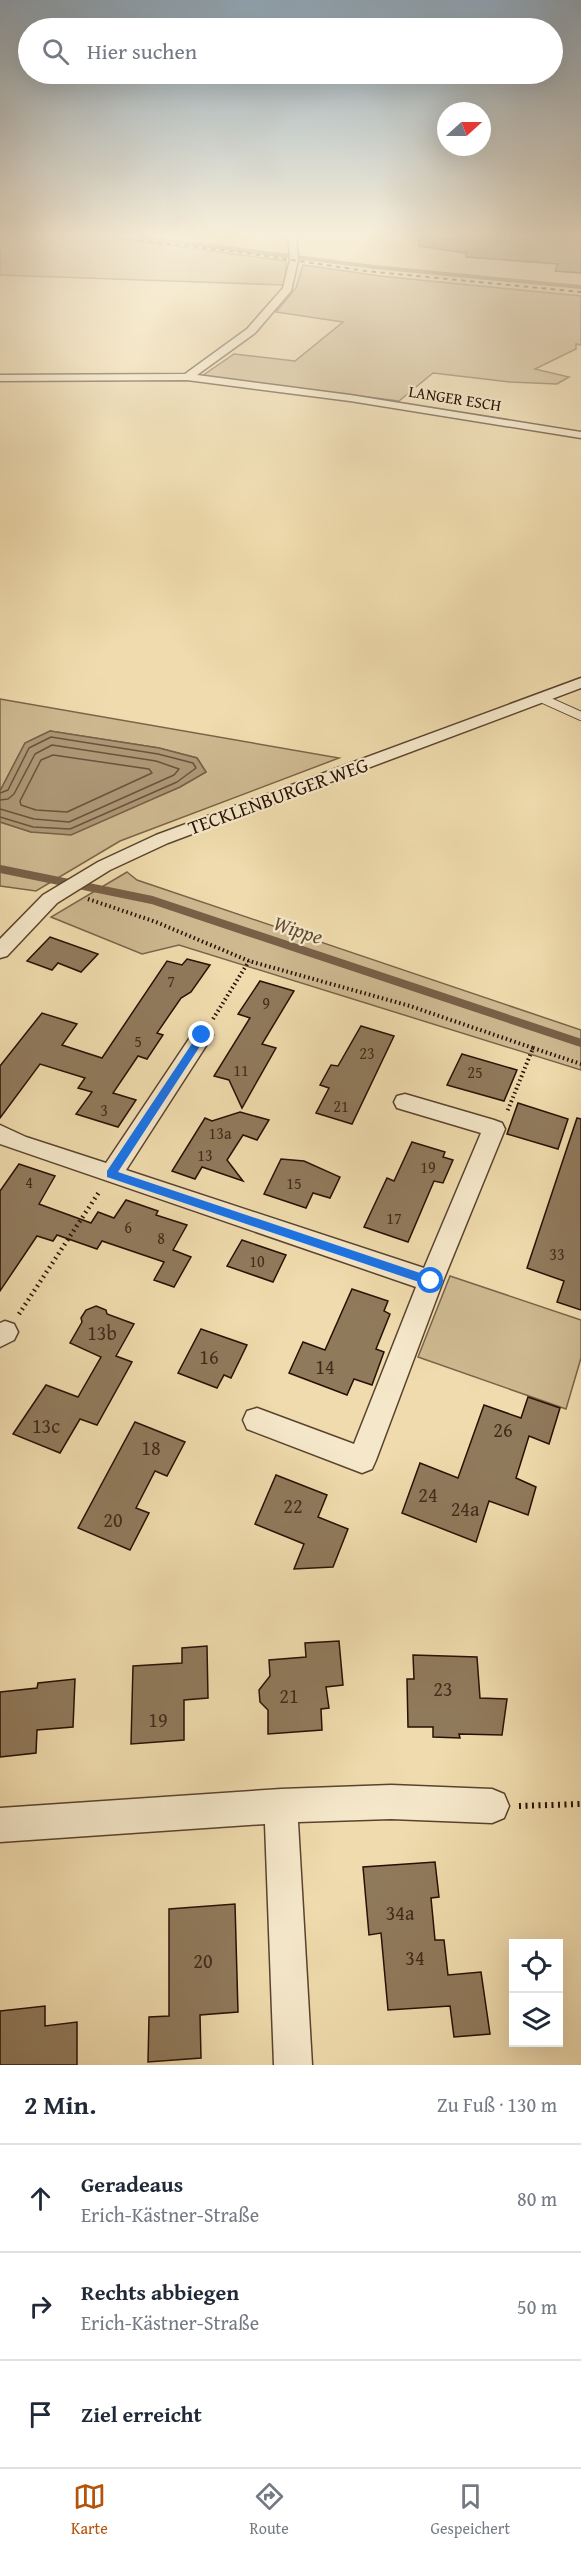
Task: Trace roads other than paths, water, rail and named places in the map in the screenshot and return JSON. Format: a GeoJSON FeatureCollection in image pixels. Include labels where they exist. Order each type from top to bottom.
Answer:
{"type":"FeatureCollection","features":[{"type":"Feature","properties":{"kind":"street"},"geometry":{"type":"LineString","coordinates":[[187,377],[252,329]]}},
{"type":"Feature","properties":{"kind":"street","name":"LANGER ESCH"},"geometry":{"type":"LineString","coordinates":[[0,378],[187,377],[350,398],[581,435]]}},
{"type":"Feature","properties":{"kind":"street","name":"TECKLENBURGER WEG"},"geometry":{"type":"LineString","coordinates":[[0,951],[50,899],[104,866],[162,840],[581,683]]}},
{"type":"Feature","properties":{"kind":"street"},"geometry":{"type":"LineString","coordinates":[[111,1174],[202,1035]]}},
{"type":"Feature","properties":{"kind":"street"},"geometry":{"type":"LineString","coordinates":[[257,1420],[362,1460],[431,1281],[495,1129],[405,1102]]}},
{"type":"Feature","properties":{"kind":"street"},"geometry":{"type":"LineString","coordinates":[[0,1134],[18,1143],[431,1281]]}},
{"type":"Feature","properties":{"kind":"street"},"geometry":{"type":"LineString","coordinates":[[0,1825],[281,1806],[392,1802],[492,1806]]}},
{"type":"Feature","properties":{"kind":"street"},"geometry":{"type":"LineString","coordinates":[[281,1806],[293,2065]]}},
{"type":"Feature","properties":{"kind":"lane"},"geometry":{"type":"LineString","coordinates":[[541,698],[581,716]]}},
{"type":"Feature","properties":{"kind":"water"},"geometry":{"type":"Polygon","coordinates":[[[50,731],[159,748],[197,758],[206,772],[180,787],[71,835],[31,832],[0,822],[0,791],[25,743],[50,731]]]}},
{"type":"Feature","properties":{"kind":"waterway","name":"Wippe"},"geometry":{"type":"LineString","coordinates":[[0,869],[152,900],[581,1043]]}}]}
